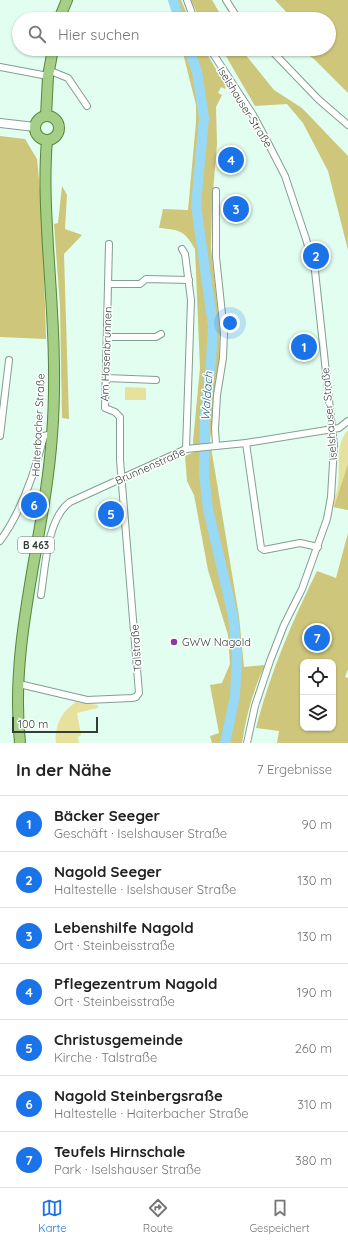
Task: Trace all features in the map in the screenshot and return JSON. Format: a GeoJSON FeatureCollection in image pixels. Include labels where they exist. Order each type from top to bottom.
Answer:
{"type":"FeatureCollection","features":[{"type":"Feature","properties":{"kind":"main road"},"geometry":{"type":"LineString","coordinates":[[62,12],[67,0]]}},
{"type":"Feature","properties":{"kind":"main road"},"geometry":{"type":"LineString","coordinates":[[46,116],[48,73],[51,56]]}},
{"type":"Feature","properties":{"kind":"main road"},"geometry":{"type":"LineString","coordinates":[[46,116],[57,120],[60,128],[54,138],[47,140],[39,138],[35,127],[37,120],[46,116]]}},
{"type":"Feature","properties":{"kind":"main road","name":"Haiterbacher Straße"},"geometry":{"type":"LineString","coordinates":[[20,743],[19,684],[21,656],[29,589],[48,479],[52,434],[54,346],[46,197],[47,140]]}},
{"type":"Feature","properties":{"kind":"street"},"geometry":{"type":"LineString","coordinates":[[187,0],[191,12]]}},
{"type":"Feature","properties":{"kind":"street"},"geometry":{"type":"LineString","coordinates":[[226,0],[234,12]]}},
{"type":"Feature","properties":{"kind":"street","name":"Iselshauser Straße"},"geometry":{"type":"LineString","coordinates":[[215,56],[253,115],[285,176],[296,204],[315,271],[334,446],[331,497],[327,519],[302,589],[284,625],[271,658],[255,706],[247,743]]}},
{"type":"Feature","properties":{"kind":"street"},"geometry":{"type":"LineString","coordinates":[[277,56],[318,99],[348,125]]}},
{"type":"Feature","properties":{"kind":"street"},"geometry":{"type":"LineString","coordinates":[[0,67],[48,73],[68,78],[87,106]]}},
{"type":"Feature","properties":{"kind":"street"},"geometry":{"type":"LineString","coordinates":[[0,123],[35,127]]}},
{"type":"Feature","properties":{"kind":"street"},"geometry":{"type":"LineString","coordinates":[[216,191],[216,257],[224,333],[223,358],[217,395],[215,429],[216,445]]}},
{"type":"Feature","properties":{"kind":"street","name":"Am Hasenbrunnen"},"geometry":{"type":"LineString","coordinates":[[109,244],[105,408],[115,412],[120,417],[122,478]]}},
{"type":"Feature","properties":{"kind":"street"},"geometry":{"type":"LineString","coordinates":[[182,248],[185,254],[191,300],[189,448]]}},
{"type":"Feature","properties":{"kind":"street"},"geometry":{"type":"LineString","coordinates":[[108,284],[140,284],[146,279],[189,280]]}},
{"type":"Feature","properties":{"kind":"street"},"geometry":{"type":"LineString","coordinates":[[107,337],[156,337],[161,334]]}},
{"type":"Feature","properties":{"kind":"street"},"geometry":{"type":"LineString","coordinates":[[0,436],[9,360]]}},
{"type":"Feature","properties":{"kind":"street"},"geometry":{"type":"LineString","coordinates":[[106,378],[156,380]]}},
{"type":"Feature","properties":{"kind":"street","name":"Brunnenstraße"},"geometry":{"type":"LineString","coordinates":[[41,595],[48,548],[56,520],[65,505],[189,448],[246,443],[339,428],[348,421]]}},
{"type":"Feature","properties":{"kind":"street"},"geometry":{"type":"LineString","coordinates":[[0,541],[21,504],[37,462],[44,436],[52,434]]}},
{"type":"Feature","properties":{"kind":"street"},"geometry":{"type":"LineString","coordinates":[[246,443],[261,548],[264,550],[272,549],[300,543],[318,547]]}},
{"type":"Feature","properties":{"kind":"street","name":"Talstraße"},"geometry":{"type":"LineString","coordinates":[[19,684],[87,700],[125,699],[138,695],[122,478]]}},
{"type":"Feature","properties":{"kind":"shaded area"},"geometry":{"type":"Polygon","coordinates":[[[170,0],[181,0],[186,12],[173,12],[170,0]]]}},
{"type":"Feature","properties":{"kind":"shaded area"},"geometry":{"type":"Polygon","coordinates":[[[191,0],[212,0],[219,12],[197,12],[191,0]]]}},
{"type":"Feature","properties":{"kind":"shaded area"},"geometry":{"type":"Polygon","coordinates":[[[275,0],[348,0],[348,93],[310,56],[336,56],[336,12],[286,12],[275,0]]]}},
{"type":"Feature","properties":{"kind":"shaded area"},"geometry":{"type":"Polygon","coordinates":[[[184,56],[208,56],[226,86],[225,89],[221,87],[218,93],[222,95],[216,107],[217,144],[212,204],[211,248],[220,332],[219,362],[210,441],[239,616],[244,667],[265,665],[250,703],[242,743],[212,743],[210,736],[219,733],[210,685],[222,683],[230,664],[228,635],[208,570],[194,495],[187,481],[185,456],[194,452],[193,441],[200,368],[195,249],[188,238],[181,232],[172,229],[159,228],[163,209],[188,210],[196,122],[196,105],[184,56]]]}},
{"type":"Feature","properties":{"kind":"shaded area"},"geometry":{"type":"Polygon","coordinates":[[[226,56],[247,56],[274,90],[302,108],[348,156],[348,250],[328,171],[303,123],[287,104],[255,106],[226,56]]]}},
{"type":"Feature","properties":{"kind":"shaded area"},"geometry":{"type":"Polygon","coordinates":[[[0,136],[25,139],[37,159],[42,211],[46,339],[0,337],[0,136]]]}},
{"type":"Feature","properties":{"kind":"shaded area"},"geometry":{"type":"Polygon","coordinates":[[[62,186],[67,195],[65,229],[82,235],[64,254],[69,419],[62,418],[60,306],[54,224],[58,223],[62,186]]]}},
{"type":"Feature","properties":{"kind":"shaded area"},"geometry":{"type":"Polygon","coordinates":[[[125,387],[146,388],[146,400],[125,400],[125,387]]]}},
{"type":"Feature","properties":{"kind":"shaded area"},"geometry":{"type":"Polygon","coordinates":[[[348,430],[348,510],[332,507],[339,478],[339,449],[348,430]]]}},
{"type":"Feature","properties":{"kind":"shaded area"},"geometry":{"type":"Polygon","coordinates":[[[348,464],[348,510],[334,507],[348,464]]]}},
{"type":"Feature","properties":{"kind":"shaded area"},"geometry":{"type":"Polygon","coordinates":[[[348,533],[348,669],[345,677],[348,678],[348,743],[277,743],[279,731],[256,728],[268,687],[290,629],[317,571],[336,578],[348,533]]]}},
{"type":"Feature","properties":{"kind":"shaded area"},"geometry":{"type":"Polygon","coordinates":[[[76,702],[98,705],[98,708],[77,713],[81,735],[78,737],[79,743],[56,743],[56,731],[60,720],[63,714],[76,702]]]}},
{"type":"Feature","properties":{"kind":"waterway","name":"Waldach"},"geometry":{"type":"LineString","coordinates":[[173,0],[177,12]]}},
{"type":"Feature","properties":{"kind":"waterway","name":"Waldach"},"geometry":{"type":"LineString","coordinates":[[191,56],[197,72],[204,118],[196,205],[213,326],[205,414],[204,474],[208,509],[233,616],[237,656],[235,696],[225,743]]}},
{"type":"Feature","properties":{"kind":"place","name":"Pflegezentrum Nagold"},"geometry":{"type":"Point","coordinates":[231,160]}},
{"type":"Feature","properties":{"kind":"place","name":"Lebenshilfe Nagold"},"geometry":{"type":"Point","coordinates":[236,209]}},
{"type":"Feature","properties":{"kind":"place","name":"Nagold Seeger"},"geometry":{"type":"Point","coordinates":[316,256]}},
{"type":"Feature","properties":{"kind":"place","name":"Bäcker Seeger"},"geometry":{"type":"Point","coordinates":[304,347]}},
{"type":"Feature","properties":{"kind":"place","name":"Nagold Steinbergsraße"},"geometry":{"type":"Point","coordinates":[34,505]}},
{"type":"Feature","properties":{"kind":"place","name":"Christusgemeinde"},"geometry":{"type":"Point","coordinates":[111,514]}},
{"type":"Feature","properties":{"kind":"place","name":"Teufels Hirnschale"},"geometry":{"type":"Point","coordinates":[317,638]}},
{"type":"Feature","properties":{"kind":"place","name":"GWW Nagold"},"geometry":{"type":"Point","coordinates":[174,642]}}]}
